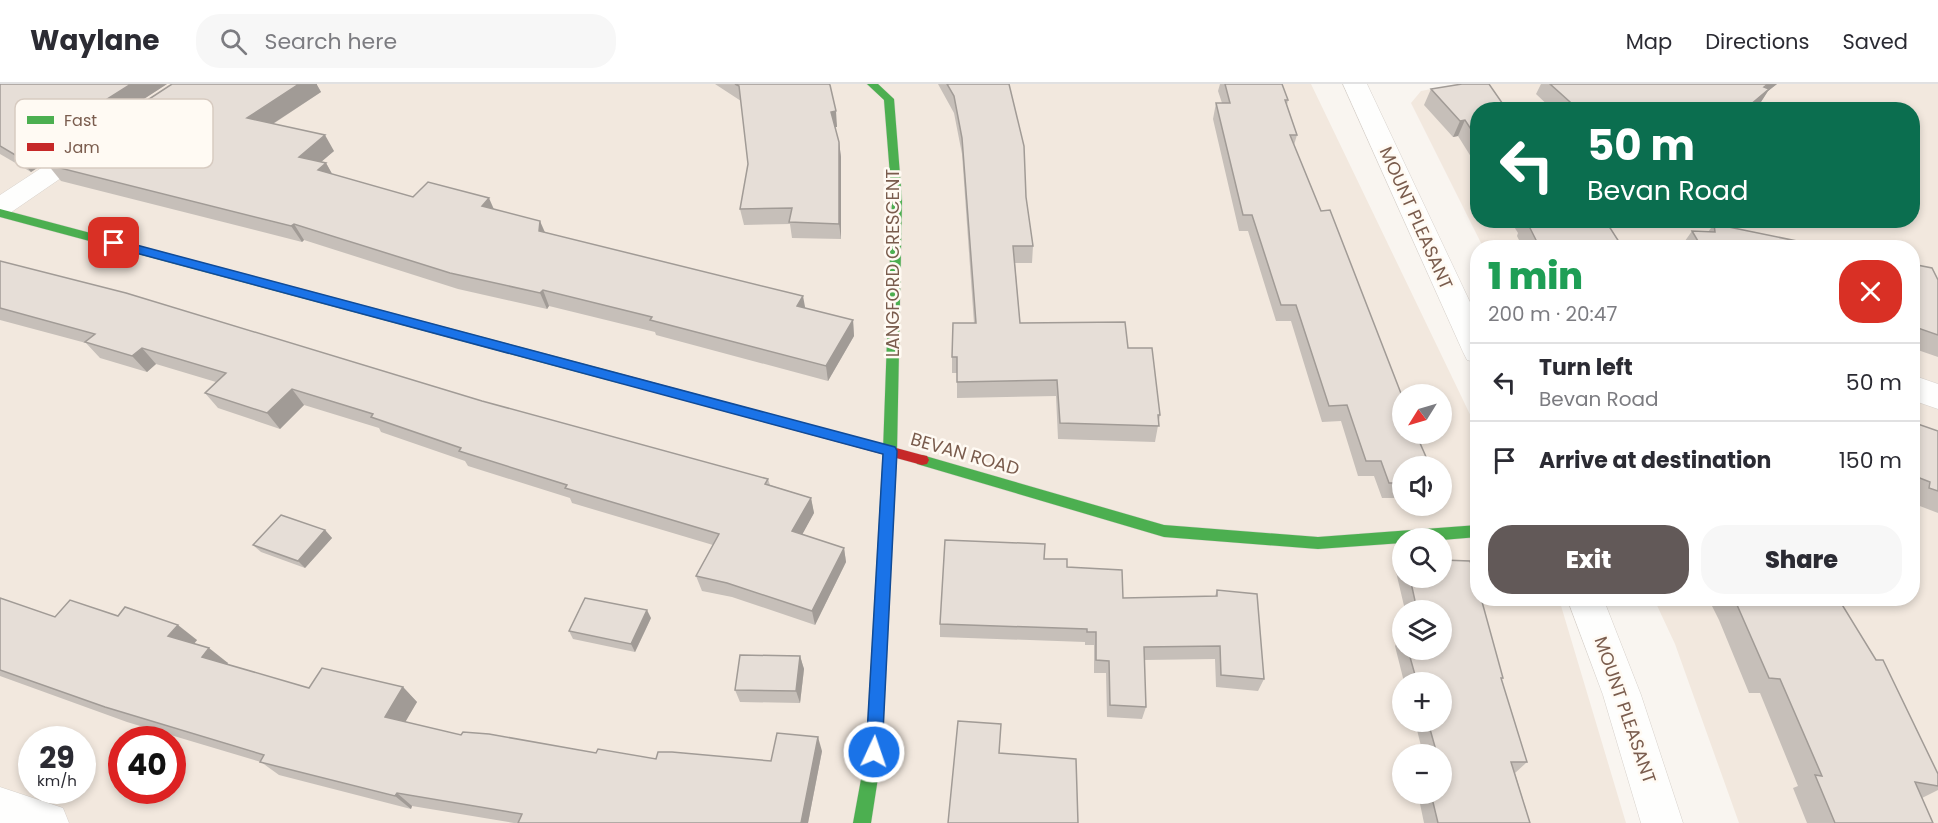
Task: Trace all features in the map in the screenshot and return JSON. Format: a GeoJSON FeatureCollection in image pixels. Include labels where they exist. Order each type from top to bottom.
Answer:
{"type":"FeatureCollection","features":[{"type":"Feature","properties":{"kind":"street","name":"LANGFORD CRESCENT"},"geometry":{"type":"LineString","coordinates":[[862,823],[874,752],[890,451],[897,200],[889,99],[872,84]]}},
{"type":"Feature","properties":{"kind":"street","name":"MOUNT PLEASANT"},"geometry":{"type":"LineString","coordinates":[[1355,84],[1470,328]]}},
{"type":"Feature","properties":{"kind":"street"},"geometry":{"type":"LineString","coordinates":[[0,207],[59,168]]}},
{"type":"Feature","properties":{"kind":"street","name":"BEVAN ROAD"},"geometry":{"type":"LineString","coordinates":[[0,213],[890,451],[1164,531],[1318,543],[1470,532]]}},
{"type":"Feature","properties":{"kind":"street"},"geometry":{"type":"LineString","coordinates":[[1920,390],[1938,397]]}},
{"type":"Feature","properties":{"kind":"street","name":"MOUNT PLEASANT"},"geometry":{"type":"LineString","coordinates":[[1588,606],[1622,695],[1662,823]]}},
{"type":"Feature","properties":{"kind":"street"},"geometry":{"type":"LineString","coordinates":[[0,808],[48,823]]}},
{"type":"Feature","properties":{"kind":"shaded area"},"geometry":{"type":"Polygon","coordinates":[[[0,84],[1311,84],[1470,414],[1470,606],[1561,606],[1626,823],[0,823],[0,84]]]}},
{"type":"Feature","properties":{"kind":"shaded area"},"geometry":{"type":"Polygon","coordinates":[[[1457,84],[1938,84],[1938,823],[1739,823],[1675,644],[1657,606],[1920,606],[1920,240],[1480,240],[1474,228],[1920,228],[1920,102],[1470,102],[1470,221],[1411,103],[1421,91],[1457,84]]]}},
{"type":"Feature","properties":{"kind":"building"},"geometry":{"type":"Polygon","coordinates":[[[0,84],[131,84],[107,99],[15,99],[15,155],[0,146],[0,84]]]}},
{"type":"Feature","properties":{"kind":"building"},"geometry":{"type":"Polygon","coordinates":[[[172,84],[299,84],[247,118],[325,135],[299,157],[326,163],[318,170],[413,197],[428,182],[489,198],[482,206],[540,221],[539,231],[803,296],[797,306],[853,320],[826,366],[650,320],[652,317],[543,290],[540,293],[450,273],[294,224],[291,226],[60,168],[213,168],[213,99],[149,99],[172,84]]]}},
{"type":"Feature","properties":{"kind":"building"},"geometry":{"type":"Polygon","coordinates":[[[735,84],[830,85],[836,111],[831,112],[839,142],[839,224],[789,222],[792,208],[740,209],[748,164],[739,86],[735,84]]]}},
{"type":"Feature","properties":{"kind":"building"},"geometry":{"type":"Polygon","coordinates":[[[947,84],[1009,84],[1024,146],[1026,197],[1033,246],[1013,246],[1020,323],[1125,322],[1128,348],[1152,348],[1160,415],[1158,415],[1159,426],[1060,423],[1057,380],[957,382],[957,357],[952,357],[953,323],[976,323],[962,138],[954,96],[947,84]]]}},
{"type":"Feature","properties":{"kind":"building"},"geometry":{"type":"Polygon","coordinates":[[[1225,84],[1282,84],[1297,135],[1290,135],[1321,211],[1330,210],[1397,384],[1392,384],[1392,444],[1420,444],[1426,456],[1392,456],[1392,483],[1389,483],[1381,461],[1366,461],[1347,405],[1329,406],[1296,305],[1281,305],[1252,215],[1243,215],[1216,103],[1230,103],[1225,84]]]}},
{"type":"Feature","properties":{"kind":"building"},"geometry":{"type":"Polygon","coordinates":[[[1462,84],[1489,84],[1501,102],[1470,102],[1470,128],[1465,120],[1460,121],[1431,89],[1462,84]]]}},
{"type":"Feature","properties":{"kind":"building"},"geometry":{"type":"Polygon","coordinates":[[[1550,84],[1768,84],[1764,87],[1769,89],[1754,102],[1570,102],[1550,84]]]}},
{"type":"Feature","properties":{"kind":"building"},"geometry":{"type":"Polygon","coordinates":[[[1530,228],[1610,228],[1618,240],[1536,240],[1530,228]]]}},
{"type":"Feature","properties":{"kind":"building"},"geometry":{"type":"Polygon","coordinates":[[[1714,228],[1734,228],[1792,240],[1697,240],[1692,231],[1715,232],[1714,228]]]}},
{"type":"Feature","properties":{"kind":"building"},"geometry":{"type":"Polygon","coordinates":[[[0,261],[126,293],[482,401],[768,479],[765,484],[811,498],[792,531],[844,548],[812,611],[727,583],[696,576],[719,534],[565,488],[567,485],[459,451],[461,448],[371,417],[373,414],[292,389],[267,413],[205,393],[226,373],[142,348],[132,356],[85,342],[95,334],[0,308],[0,261]]]}},
{"type":"Feature","properties":{"kind":"building"},"geometry":{"type":"Polygon","coordinates":[[[1920,266],[1932,268],[1938,280],[1938,335],[1920,329],[1920,266]]]}},
{"type":"Feature","properties":{"kind":"building"},"geometry":{"type":"Polygon","coordinates":[[[1920,425],[1938,431],[1938,491],[1929,488],[1930,482],[1920,478],[1920,425]]]}},
{"type":"Feature","properties":{"kind":"building"},"geometry":{"type":"Polygon","coordinates":[[[281,515],[325,530],[298,561],[253,545],[281,515]]]}},
{"type":"Feature","properties":{"kind":"building"},"geometry":{"type":"Polygon","coordinates":[[[945,540],[1045,544],[1044,559],[1067,559],[1067,567],[1122,570],[1123,598],[1217,596],[1217,590],[1257,594],[1264,679],[1221,675],[1220,646],[1144,647],[1146,707],[1110,705],[1109,661],[1096,660],[1096,632],[1087,632],[1087,629],[940,624],[945,540]]]}},
{"type":"Feature","properties":{"kind":"building"},"geometry":{"type":"Polygon","coordinates":[[[1452,560],[1470,561],[1470,606],[1483,606],[1503,678],[1501,678],[1527,762],[1511,762],[1530,823],[1438,823],[1433,804],[1452,804],[1452,744],[1434,744],[1431,732],[1452,732],[1452,672],[1414,672],[1411,660],[1452,660],[1452,600],[1415,600],[1412,588],[1452,588],[1452,560]]]}},
{"type":"Feature","properties":{"kind":"building"},"geometry":{"type":"Polygon","coordinates":[[[0,598],[55,617],[70,600],[118,616],[125,607],[178,625],[168,636],[209,648],[202,657],[309,688],[322,668],[403,687],[385,717],[461,735],[463,732],[489,734],[596,753],[598,749],[656,759],[658,752],[672,752],[771,761],[777,733],[818,737],[801,823],[518,823],[522,814],[397,793],[395,796],[260,762],[264,755],[186,731],[186,726],[168,726],[105,707],[0,670],[0,598]]]}},
{"type":"Feature","properties":{"kind":"building"},"geometry":{"type":"Polygon","coordinates":[[[585,598],[647,610],[631,644],[569,631],[585,598]]]}},
{"type":"Feature","properties":{"kind":"building"},"geometry":{"type":"Polygon","coordinates":[[[1738,606],[1843,606],[1876,660],[1883,660],[1938,774],[1938,786],[1915,782],[1933,823],[1835,823],[1815,775],[1822,776],[1780,679],[1769,678],[1738,606]]]}},
{"type":"Feature","properties":{"kind":"building"},"geometry":{"type":"Polygon","coordinates":[[[740,655],[800,656],[796,691],[735,690],[740,655]]]}},
{"type":"Feature","properties":{"kind":"building"},"geometry":{"type":"Polygon","coordinates":[[[958,721],[1001,724],[999,753],[1076,759],[1078,823],[948,823],[958,721]]]}},
{"type":"Feature","properties":{"kind":"traffic: fast"},"geometry":{"type":"LineString","coordinates":[[862,823],[874,752],[890,451],[897,200],[889,99],[872,84]]}},
{"type":"Feature","properties":{"kind":"traffic: fast"},"geometry":{"type":"LineString","coordinates":[[0,213],[622,379]]}},
{"type":"Feature","properties":{"kind":"traffic: fast"},"geometry":{"type":"LineString","coordinates":[[922,460],[1164,531],[1318,543],[1470,532]]}},
{"type":"Feature","properties":{"kind":"traffic: jam"},"geometry":{"type":"LineString","coordinates":[[622,379],[922,460]]}},
{"type":"Feature","properties":{"kind":"route"},"geometry":{"type":"LineString","coordinates":[[114,243],[890,451],[874,752]]}}]}
